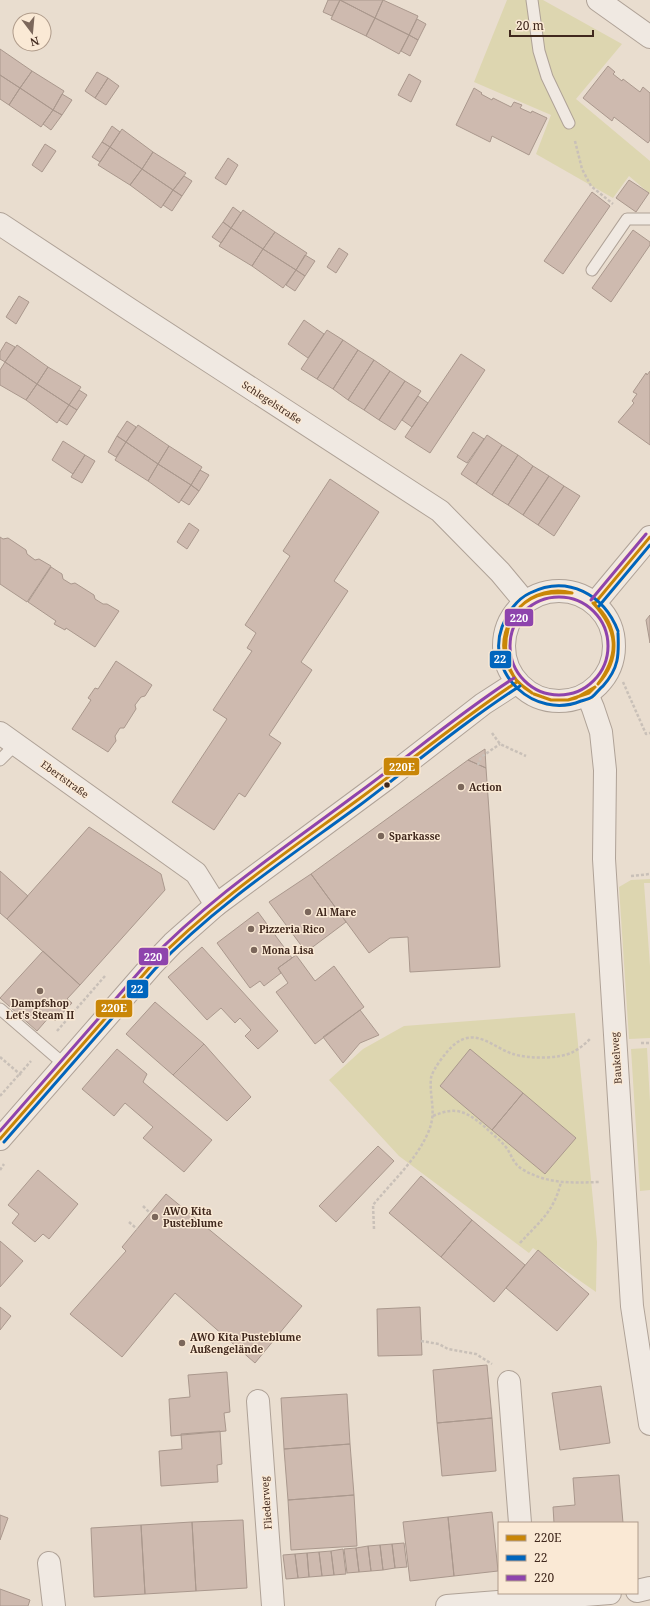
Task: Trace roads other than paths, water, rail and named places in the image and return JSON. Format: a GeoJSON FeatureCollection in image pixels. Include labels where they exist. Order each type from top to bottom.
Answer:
{"type":"FeatureCollection","features":[{"type":"Feature","properties":{"kind":"street"},"geometry":{"type":"LineString","coordinates":[[598,0],[650,37]]}},
{"type":"Feature","properties":{"kind":"street","name":"Schlegelstraße"},"geometry":{"type":"LineString","coordinates":[[0,224],[440,511],[500,572],[525,602]]}},
{"type":"Feature","properties":{"kind":"street"},"geometry":{"type":"LineString","coordinates":[[595,603],[650,538]]}},
{"type":"Feature","properties":{"kind":"street"},"geometry":{"type":"LineString","coordinates":[[560,590],[578,594],[595,603],[606,617],[613,633],[614,651],[610,668],[601,683],[587,694],[569,700],[550,701],[531,694],[516,682],[507,666],[504,649],[505,631],[513,615],[525,602],[542,593],[560,590]]}},
{"type":"Feature","properties":{"kind":"street"},"geometry":{"type":"LineString","coordinates":[[0,1139],[151,966],[216,905],[385,780],[483,704],[516,682]]}},
{"type":"Feature","properties":{"kind":"street","name":"Baukelweg"},"geometry":{"type":"LineString","coordinates":[[587,694],[601,732],[605,770],[604,859],[632,1299],[650,1424]]}},
{"type":"Feature","properties":{"kind":"street","name":"Ebertstraße"},"geometry":{"type":"LineString","coordinates":[[8,738],[196,873],[216,905]]}},
{"type":"Feature","properties":{"kind":"street"},"geometry":{"type":"LineString","coordinates":[[509,1382],[520,1522]]}},
{"type":"Feature","properties":{"kind":"street","name":"Fliederweg"},"geometry":{"type":"LineString","coordinates":[[258,1401],[273,1606]]}},
{"type":"Feature","properties":{"kind":"street"},"geometry":{"type":"LineString","coordinates":[[49,1563],[54,1606]]}},
{"type":"Feature","properties":{"kind":"street"},"geometry":{"type":"LineString","coordinates":[[638,1590],[650,1588]]}},
{"type":"Feature","properties":{"kind":"street"},"geometry":{"type":"LineString","coordinates":[[447,1606],[500,1604],[526,1597],[589,1594]]}},
{"type":"Feature","properties":{"kind":"lane"},"geometry":{"type":"LineString","coordinates":[[532,0],[539,51],[548,77],[569,123]]}},
{"type":"Feature","properties":{"kind":"lane"},"geometry":{"type":"LineString","coordinates":[[592,270],[627,219],[650,219]]}},
{"type":"Feature","properties":{"kind":"lane"},"geometry":{"type":"LineString","coordinates":[[0,760],[8,738]]}},
{"type":"Feature","properties":{"kind":"lane"},"geometry":{"type":"LineString","coordinates":[[0,1009],[65,1065]]}},
{"type":"Feature","properties":{"kind":"place","name":"Action"},"geometry":{"type":"Point","coordinates":[461,787]}},
{"type":"Feature","properties":{"kind":"place","name":"Sparkasse"},"geometry":{"type":"Point","coordinates":[381,836]}},
{"type":"Feature","properties":{"kind":"place","name":"Al Mare"},"geometry":{"type":"Point","coordinates":[308,912]}},
{"type":"Feature","properties":{"kind":"place","name":"Pizzeria Rico"},"geometry":{"type":"Point","coordinates":[251,929]}},
{"type":"Feature","properties":{"kind":"place","name":"Mona Lisa"},"geometry":{"type":"Point","coordinates":[254,950]}},
{"type":"Feature","properties":{"kind":"place","name":"Dampfshop Let's Steam II"},"geometry":{"type":"Point","coordinates":[40,991]}},
{"type":"Feature","properties":{"kind":"place","name":"AWO Kita Pusteblume"},"geometry":{"type":"Point","coordinates":[155,1217]}},
{"type":"Feature","properties":{"kind":"place","name":"AWO Kita Pusteblume Außengelände"},"geometry":{"type":"Point","coordinates":[182,1343]}}]}
